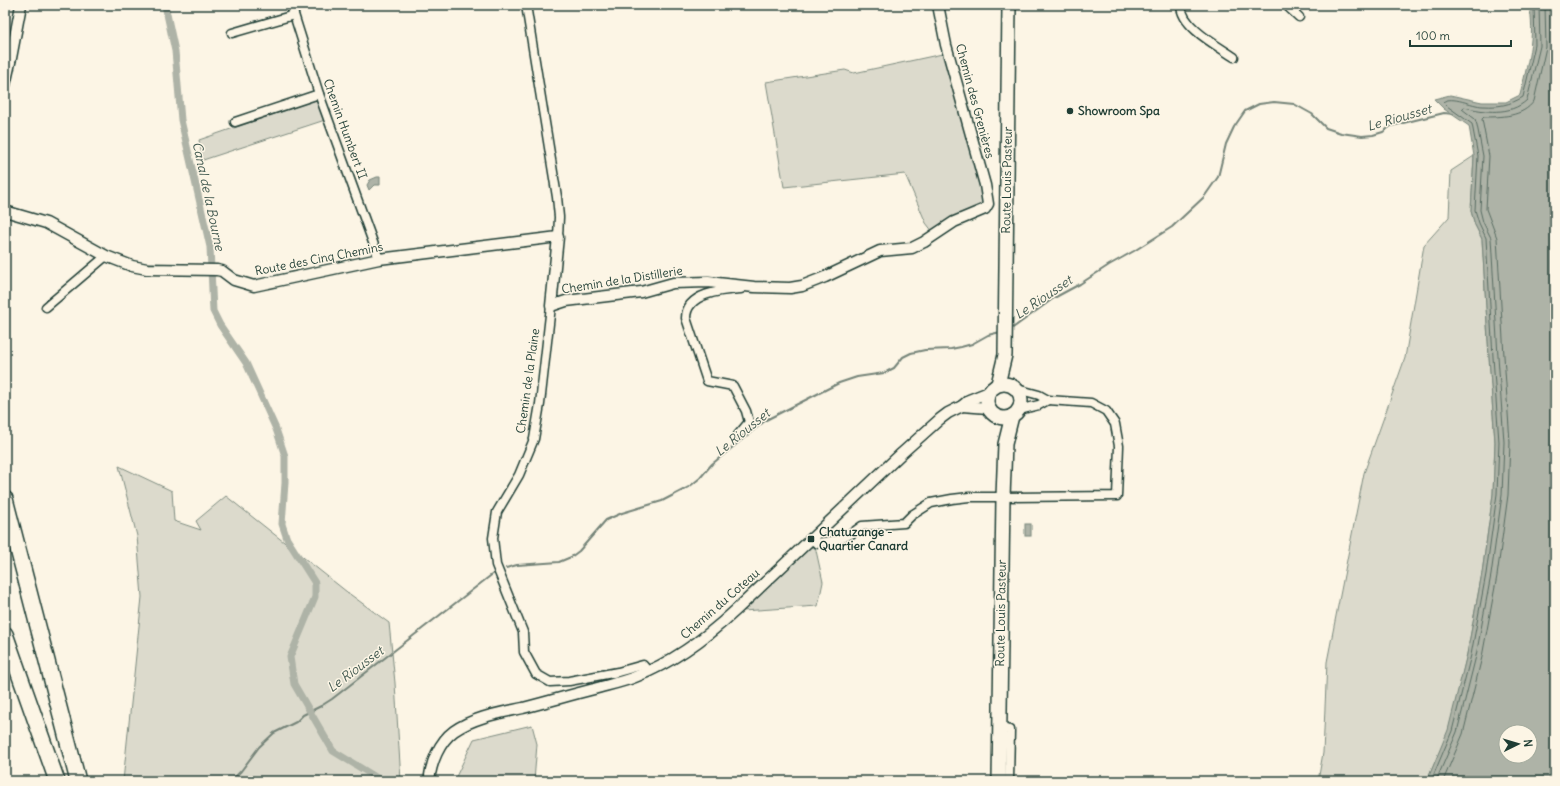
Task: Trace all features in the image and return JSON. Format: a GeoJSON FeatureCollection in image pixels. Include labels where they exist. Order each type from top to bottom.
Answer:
{"type":"FeatureCollection","features":[{"type":"Feature","properties":{"kind":"highway"},"geometry":{"type":"LineString","coordinates":[[5,499],[78,781]]}},
{"type":"Feature","properties":{"kind":"highway"},"geometry":{"type":"LineString","coordinates":[[5,634],[57,781]]}},
{"type":"Feature","properties":{"kind":"main road","name":"Route Louis Pasteur"},"geometry":{"type":"LineString","coordinates":[[993,388],[1004,355],[1009,5]]}},
{"type":"Feature","properties":{"kind":"main road","name":"Route Louis Pasteur"},"geometry":{"type":"LineString","coordinates":[[1004,355],[1016,388]]}},
{"type":"Feature","properties":{"kind":"main road"},"geometry":{"type":"LineString","coordinates":[[1006,384],[1016,388],[1021,399],[1016,413],[1005,418],[993,413],[986,400],[993,388],[1006,384]]}},
{"type":"Feature","properties":{"kind":"main road","name":"Route Louis Pasteur"},"geometry":{"type":"LineString","coordinates":[[993,413],[1005,444]]}},
{"type":"Feature","properties":{"kind":"main road","name":"Route Louis Pasteur"},"geometry":{"type":"LineString","coordinates":[[999,781],[1005,444],[1016,413]]}},
{"type":"Feature","properties":{"kind":"street"},"geometry":{"type":"LineString","coordinates":[[5,85],[21,5]]}},
{"type":"Feature","properties":{"kind":"street","name":"Chemin Humbert II"},"geometry":{"type":"LineString","coordinates":[[291,5],[319,94],[379,259]]}},
{"type":"Feature","properties":{"kind":"street","name":"Chemin de la Plaine"},"geometry":{"type":"LineString","coordinates":[[526,5],[557,196],[559,217],[558,237],[540,404],[534,439],[519,475],[497,512],[493,538],[496,565],[523,632],[524,652],[536,674],[550,682],[569,682],[618,672],[643,665],[648,671]]}},
{"type":"Feature","properties":{"kind":"street","name":"Chemin des Grenières"},"geometry":{"type":"LineString","coordinates":[[938,5],[946,45],[973,147],[985,185],[988,204]]}},
{"type":"Feature","properties":{"kind":"street"},"geometry":{"type":"LineString","coordinates":[[1181,5],[1188,24],[1202,36],[1234,57]]}},
{"type":"Feature","properties":{"kind":"street"},"geometry":{"type":"LineString","coordinates":[[1286,5],[1299,17]]}},
{"type":"Feature","properties":{"kind":"street"},"geometry":{"type":"LineString","coordinates":[[232,33],[294,15]]}},
{"type":"Feature","properties":{"kind":"street"},"geometry":{"type":"LineString","coordinates":[[236,122],[319,94]]}},
{"type":"Feature","properties":{"kind":"street","name":"Chemin de la Distillerie"},"geometry":{"type":"LineString","coordinates":[[551,306],[566,301],[641,292],[673,283],[708,282],[790,288],[802,286],[825,277],[880,251],[912,248],[924,242],[954,222],[985,209],[988,204]]}},
{"type":"Feature","properties":{"kind":"street","name":"Route des Cinq Chemins"},"geometry":{"type":"LineString","coordinates":[[5,211],[46,223],[106,256],[132,266],[147,269],[217,270],[222,271],[234,280],[254,286],[379,259],[558,237]]}},
{"type":"Feature","properties":{"kind":"street"},"geometry":{"type":"LineString","coordinates":[[46,306],[106,256]]}},
{"type":"Feature","properties":{"kind":"street"},"geometry":{"type":"LineString","coordinates":[[738,435],[749,422],[746,411],[733,386],[707,381],[686,314],[694,301],[703,295],[735,289],[762,287]]}},
{"type":"Feature","properties":{"kind":"street","name":"Chemin du Coteau"},"geometry":{"type":"LineString","coordinates":[[429,781],[430,770],[435,756],[443,743],[453,731],[468,723],[484,717],[621,682],[648,671],[688,650],[708,635],[736,610],[919,438],[948,413],[962,406],[968,400],[993,388]]}},
{"type":"Feature","properties":{"kind":"street"},"geometry":{"type":"LineString","coordinates":[[811,539],[816,543],[827,543],[851,534],[862,526],[904,523],[912,515],[931,503],[969,497],[1117,496],[1120,446],[1115,424],[1106,411],[1091,403],[1048,400],[1039,395],[1016,388]]}},
{"type":"Feature","properties":{"kind":"street"},"geometry":{"type":"LineString","coordinates":[[1016,413],[1039,405],[1048,400]]}},
{"type":"Feature","properties":{"kind":"street"},"geometry":{"type":"LineString","coordinates":[[962,406],[993,413]]}},
{"type":"Feature","properties":{"kind":"street"},"geometry":{"type":"LineString","coordinates":[[1000,728],[1010,730],[1008,781]]}},
{"type":"Feature","properties":{"kind":"shaded area"},"geometry":{"type":"Polygon","coordinates":[[[947,53],[985,196],[985,206],[933,232],[926,223],[905,174],[784,187],[766,82],[845,70],[854,73],[947,53]]]}},
{"type":"Feature","properties":{"kind":"shaded area"},"geometry":{"type":"Polygon","coordinates":[[[318,99],[325,120],[203,160],[199,140],[318,99]]]}},
{"type":"Feature","properties":{"kind":"shaded area"},"geometry":{"type":"Polygon","coordinates":[[[1474,156],[1471,211],[1475,225],[1482,239],[1495,442],[1493,494],[1482,573],[1467,654],[1449,730],[1427,781],[1318,781],[1323,753],[1327,662],[1364,473],[1405,358],[1424,245],[1449,217],[1451,171],[1474,156]]]}},
{"type":"Feature","properties":{"kind":"shaded area"},"geometry":{"type":"Polygon","coordinates":[[[119,466],[172,491],[174,521],[201,530],[196,521],[226,496],[347,592],[389,623],[395,683],[401,781],[123,781],[142,597],[137,536],[119,466]]]}},
{"type":"Feature","properties":{"kind":"shaded area"},"geometry":{"type":"Polygon","coordinates":[[[815,546],[823,582],[818,606],[742,611],[809,548],[815,546]]]}},
{"type":"Feature","properties":{"kind":"shaded area"},"geometry":{"type":"Polygon","coordinates":[[[532,725],[537,744],[534,781],[454,781],[474,739],[532,725]]]}},
{"type":"Feature","properties":{"kind":"water"},"geometry":{"type":"Polygon","coordinates":[[[1529,5],[1555,5],[1555,781],[1427,781],[1448,730],[1467,654],[1482,573],[1493,494],[1495,442],[1482,239],[1475,225],[1471,211],[1474,156],[1469,126],[1444,109],[1434,99],[1450,95],[1482,102],[1506,102],[1520,95],[1530,50],[1532,28],[1529,5]]]}},
{"type":"Feature","properties":{"kind":"water"},"geometry":{"type":"Polygon","coordinates":[[[380,177],[380,185],[374,185],[369,190],[367,185],[370,180],[380,177]]]}},
{"type":"Feature","properties":{"kind":"water"},"geometry":{"type":"Polygon","coordinates":[[[1025,524],[1031,524],[1031,536],[1025,536],[1025,524]]]}},
{"type":"Feature","properties":{"kind":"waterway","name":"Canal de la Bourne"},"geometry":{"type":"LineString","coordinates":[[165,5],[175,51],[181,120],[210,247],[213,311],[220,325],[246,363],[276,429],[285,456],[282,524],[287,539],[315,583],[315,597],[290,657],[294,684],[333,751],[382,781]]}},
{"type":"Feature","properties":{"kind":"waterway","name":"Le Riousset"},"geometry":{"type":"LineString","coordinates":[[1010,330],[1054,298],[1080,284],[1172,227],[1204,197],[1218,177],[1226,144],[1234,127],[1245,111],[1259,104],[1274,102],[1294,104],[1312,114],[1326,128],[1341,133],[1362,136],[1373,135],[1383,132],[1391,126],[1444,113],[1453,114]]}},
{"type":"Feature","properties":{"kind":"waterway","name":"Le Riousset"},"geometry":{"type":"LineString","coordinates":[[506,568],[517,565],[559,562],[571,557],[579,551],[606,520],[622,513],[662,501],[689,487],[700,478],[712,464],[766,420],[839,383],[857,377],[884,373],[894,368],[903,357],[911,353],[925,350],[961,347],[972,344],[988,335],[1000,332]]}},
{"type":"Feature","properties":{"kind":"waterway","name":"Le Riousset"},"geometry":{"type":"LineString","coordinates":[[231,781],[241,771],[259,747],[274,733],[296,722],[303,715],[332,699],[494,573]]}},
{"type":"Feature","properties":{"kind":"place","name":"Showroom Spa"},"geometry":{"type":"Point","coordinates":[1070,111]}},
{"type":"Feature","properties":{"kind":"place","name":"Chatuzange - Quartier Canard"},"geometry":{"type":"Point","coordinates":[811,539]}}]}
